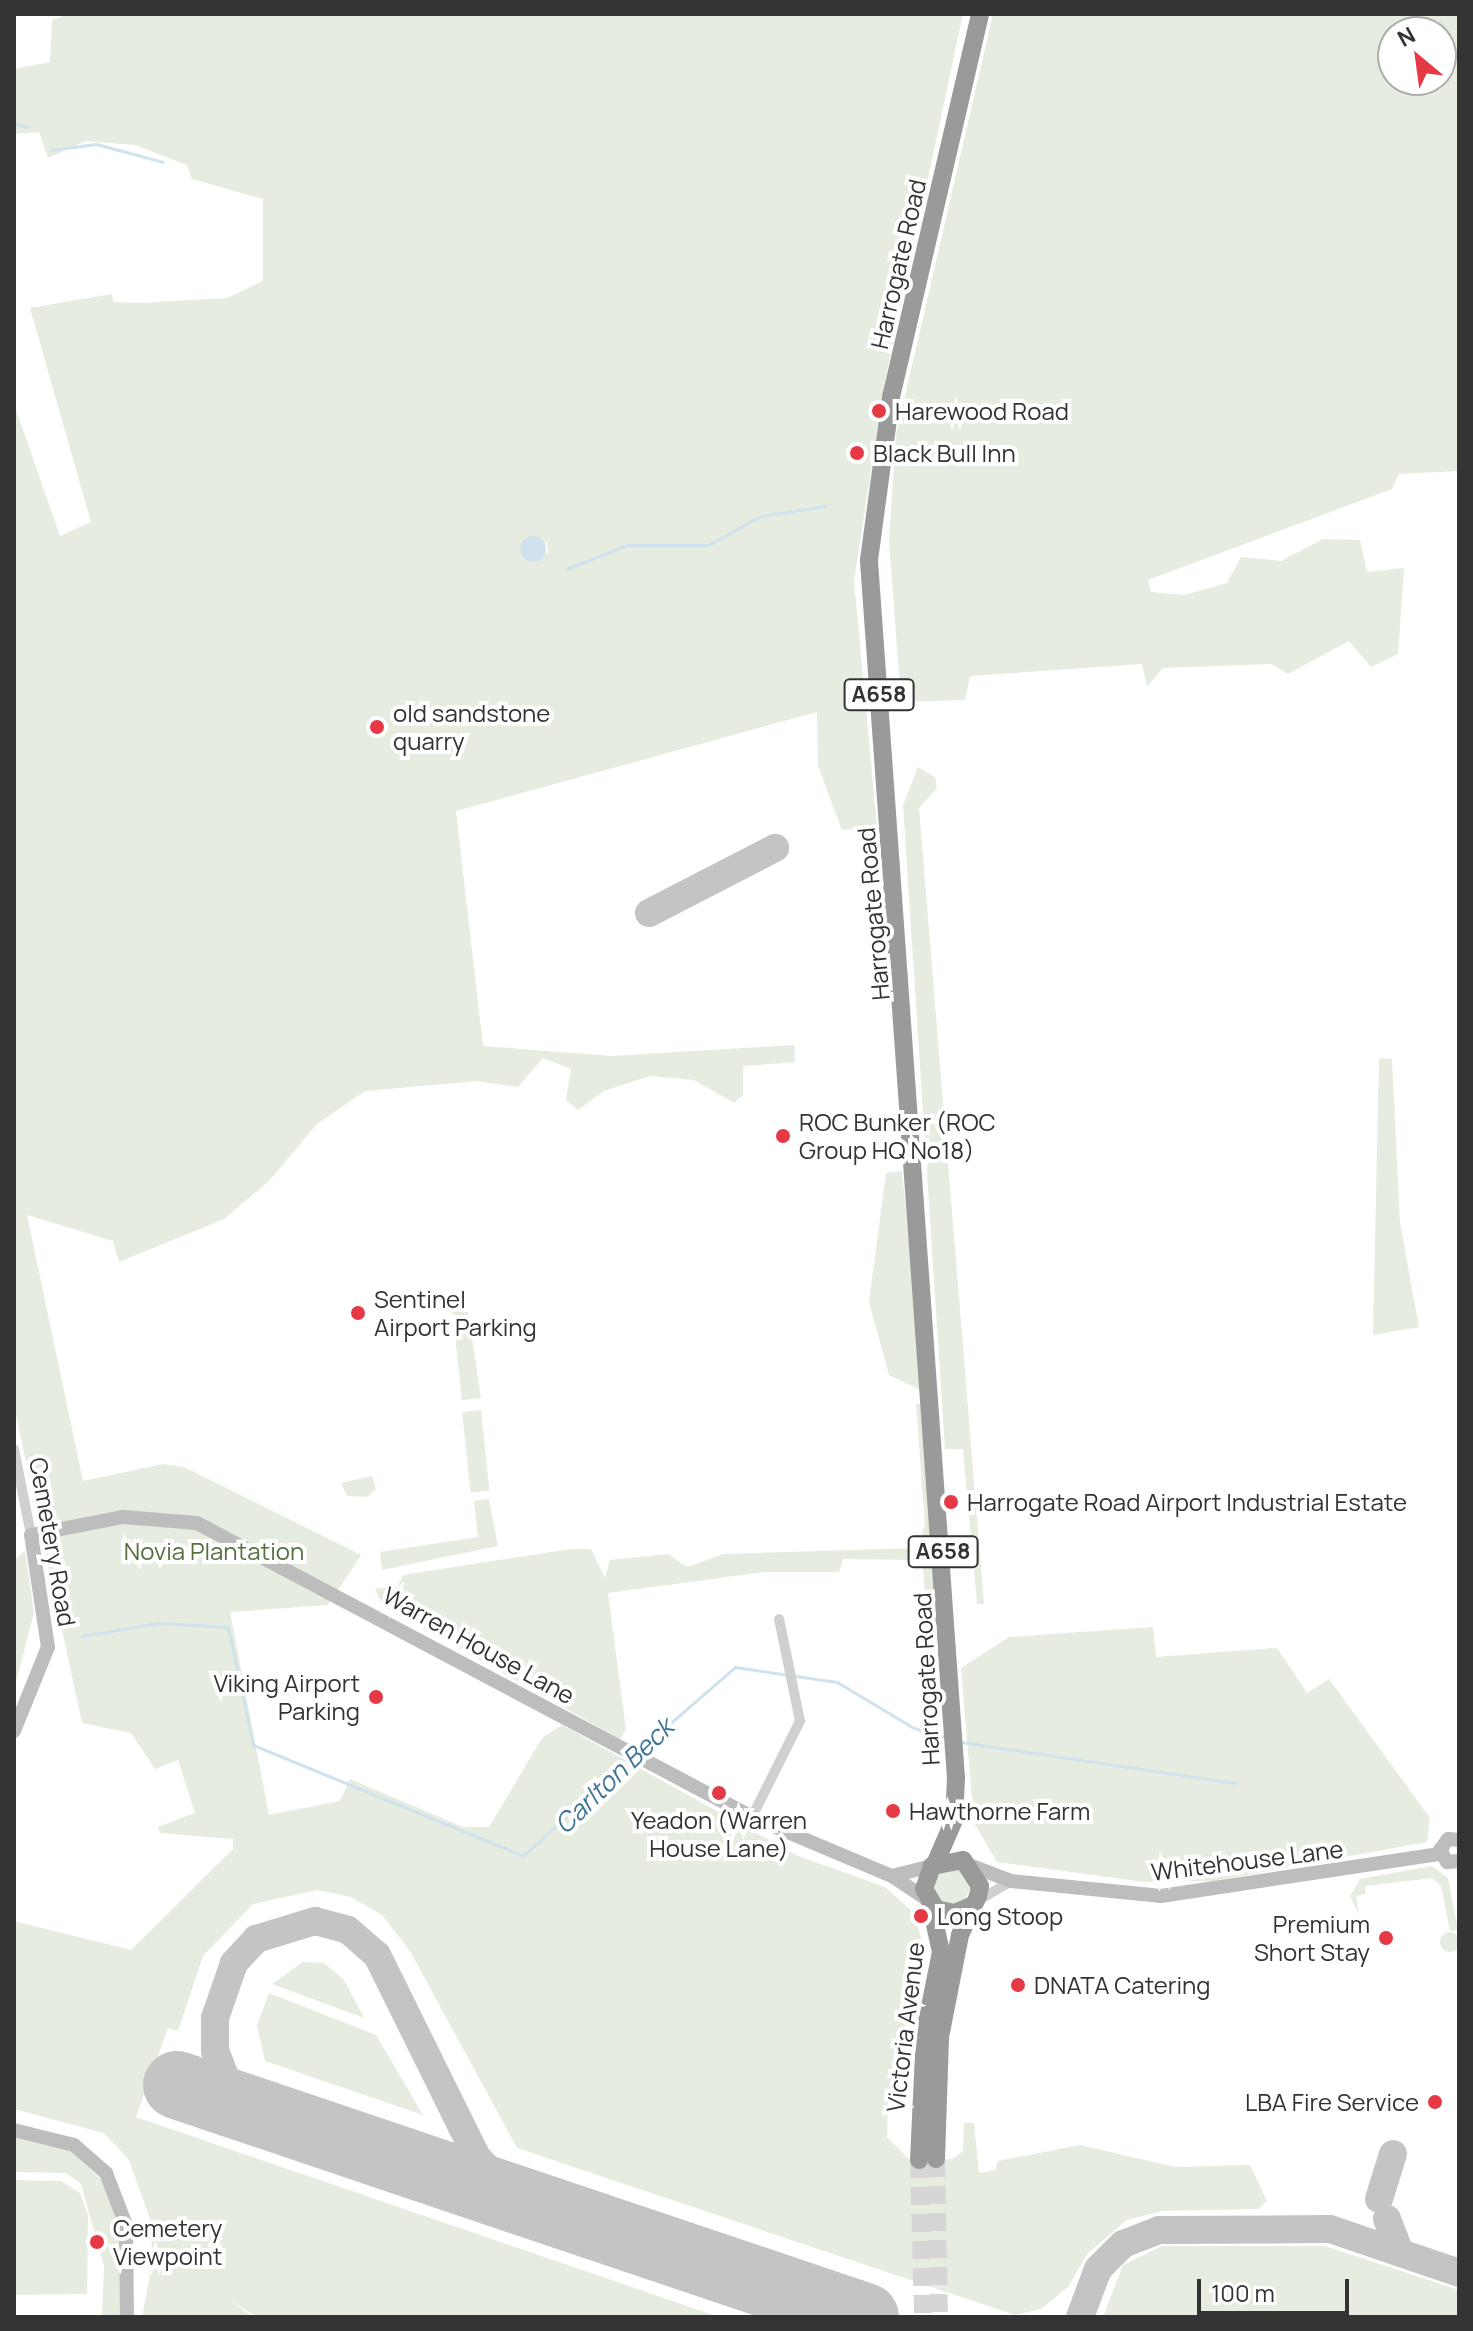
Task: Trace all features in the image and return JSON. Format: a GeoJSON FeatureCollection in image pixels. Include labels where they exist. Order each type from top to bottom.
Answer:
{"type":"FeatureCollection","features":[{"type":"Feature","properties":{"kind":"highway","name":"Harrogate Road"},"geometry":{"type":"LineString","coordinates":[[933,1865],[954,1820],[956,1778],[869,560],[891,397],[980,14]]}},
{"type":"Feature","properties":{"kind":"highway","name":"Harrogate Road"},"geometry":{"type":"LineString","coordinates":[[954,1820],[971,1865]]}},
{"type":"Feature","properties":{"kind":"highway"},"geometry":{"type":"LineString","coordinates":[[953,1858],[971,1865],[980,1886],[974,1903],[955,1913],[929,1901],[925,1879],[933,1865],[953,1858]]}},
{"type":"Feature","properties":{"kind":"highway","name":"Victoria Avenue"},"geometry":{"type":"LineString","coordinates":[[928,2160],[933,2033],[941,1952],[929,1901]]}},
{"type":"Feature","properties":{"kind":"highway","name":"Victoria Avenue"},"geometry":{"type":"LineString","coordinates":[[933,2033],[974,1903]]}},
{"type":"Feature","properties":{"kind":"street","name":"Cemetery Road"},"geometry":{"type":"LineString","coordinates":[[14,1449],[48,1647],[42,1677],[14,1731]]}},
{"type":"Feature","properties":{"kind":"street","name":"Warren House Lane"},"geometry":{"type":"LineString","coordinates":[[31,1535],[123,1517],[197,1523],[752,1817],[892,1876],[929,1901]]}},
{"type":"Feature","properties":{"kind":"street"},"geometry":{"type":"LineString","coordinates":[[752,1817],[800,1721],[783,1659],[779,1619]]}},
{"type":"Feature","properties":{"kind":"street"},"geometry":{"type":"LineString","coordinates":[[1459,1840],[1445,1841],[1440,1854],[1459,1861]]}},
{"type":"Feature","properties":{"kind":"street","name":"Whitehouse Lane"},"geometry":{"type":"LineString","coordinates":[[971,1865],[1011,1881],[1174,1895],[1440,1854]]}},
{"type":"Feature","properties":{"kind":"street"},"geometry":{"type":"LineString","coordinates":[[892,1876],[933,1865]]}},
{"type":"Feature","properties":{"kind":"street"},"geometry":{"type":"LineString","coordinates":[[974,1903],[1011,1881]]}},
{"type":"Feature","properties":{"kind":"street"},"geometry":{"type":"LineString","coordinates":[[14,2130],[74,2145],[110,2181],[126,2225],[127,2317]]}},
{"type":"Feature","properties":{"kind":"green space","name":"Novia Plantation"},"geometry":{"type":"Polygon","coordinates":[[[69,14],[963,14],[885,380],[854,581],[877,826],[842,830],[818,766],[817,712],[456,811],[483,1046],[612,1056],[794,1045],[795,1062],[743,1066],[743,1095],[734,1103],[694,1080],[650,1076],[604,1091],[578,1110],[566,1100],[571,1069],[543,1058],[518,1087],[476,1081],[365,1091],[317,1124],[269,1181],[224,1219],[119,1262],[113,1241],[27,1215],[83,1481],[163,1464],[184,1467],[361,1555],[328,1605],[230,1612],[269,1815],[340,1801],[350,1779],[463,1827],[489,1827],[542,1738],[562,1725],[798,1856],[885,1887],[912,1911],[926,1952],[888,2102],[887,2137],[910,2160],[953,2159],[963,2151],[964,2123],[974,2123],[979,2173],[995,2170],[998,2161],[1080,2145],[1175,2167],[1250,2165],[1267,2201],[1258,2209],[1162,2211],[1127,2220],[1088,2253],[1068,2287],[1041,2309],[1015,2315],[517,2148],[410,1951],[382,1915],[351,1897],[317,1890],[253,1904],[203,1956],[178,2031],[168,2028],[136,2117],[719,2317],[257,2317],[230,2300],[253,2317],[142,2317],[153,2260],[149,2216],[129,2160],[104,2133],[14,2109],[14,1921],[131,1950],[233,1849],[233,1839],[160,1833],[158,1827],[195,1813],[178,1760],[155,1769],[131,1733],[82,1723],[14,1406],[14,404],[60,536],[91,522],[30,308],[112,294],[113,302],[139,303],[227,298],[263,281],[263,199],[192,179],[187,165],[135,145],[86,141],[48,158],[39,132],[14,134],[14,69],[50,62],[52,20],[69,14]],[[547,542],[519,557],[548,553],[547,542]]]}},
{"type":"Feature","properties":{"kind":"green space"},"geometry":{"type":"Polygon","coordinates":[[[993,14],[1459,14],[1459,471],[1399,474],[1392,489],[1148,580],[1151,592],[1185,595],[1227,583],[1241,557],[1281,561],[1323,539],[1360,540],[1367,572],[1404,568],[1398,654],[1371,667],[1349,641],[1288,674],[1271,664],[1163,668],[1147,686],[1142,664],[970,676],[965,700],[901,702],[889,540],[896,435],[993,14]]]}},
{"type":"Feature","properties":{"kind":"green space"},"geometry":{"type":"Polygon","coordinates":[[[918,767],[935,777],[937,788],[919,808],[984,1604],[977,1604],[963,1449],[945,1449],[903,805],[918,767]]]}},
{"type":"Feature","properties":{"kind":"green space"},"geometry":{"type":"Polygon","coordinates":[[[1379,1058],[1392,1059],[1400,1223],[1419,1327],[1373,1335],[1379,1058]]]}},
{"type":"Feature","properties":{"kind":"green space"},"geometry":{"type":"Polygon","coordinates":[[[902,1171],[924,1392],[889,1375],[869,1302],[886,1173],[902,1171]]]}},
{"type":"Feature","properties":{"kind":"green space"},"geometry":{"type":"Polygon","coordinates":[[[467,1305],[481,1398],[462,1400],[452,1307],[467,1305]]]}},
{"type":"Feature","properties":{"kind":"green space"},"geometry":{"type":"Polygon","coordinates":[[[924,1403],[937,1630],[929,1632],[922,1560],[843,1559],[839,1572],[764,1572],[608,1593],[626,1730],[620,1739],[383,1606],[375,1589],[398,1586],[403,1575],[570,1549],[591,1549],[605,1578],[610,1560],[668,1554],[687,1567],[723,1554],[916,1548],[925,1525],[916,1404],[924,1403]]]}},
{"type":"Feature","properties":{"kind":"green space"},"geometry":{"type":"Polygon","coordinates":[[[481,1410],[489,1491],[471,1493],[462,1412],[481,1410]]]}},
{"type":"Feature","properties":{"kind":"green space"},"geometry":{"type":"Polygon","coordinates":[[[372,1476],[376,1489],[367,1497],[347,1496],[341,1483],[372,1476]]]}},
{"type":"Feature","properties":{"kind":"green space"},"geometry":{"type":"Polygon","coordinates":[[[489,1499],[498,1546],[382,1570],[380,1552],[478,1537],[474,1501],[489,1499]]]}},
{"type":"Feature","properties":{"kind":"green space"},"geometry":{"type":"Polygon","coordinates":[[[25,1550],[34,1613],[14,1689],[14,1561],[25,1550]]]}},
{"type":"Feature","properties":{"kind":"green space"},"geometry":{"type":"Polygon","coordinates":[[[1153,1627],[1156,1657],[1277,1648],[1307,1693],[1329,1679],[1430,1818],[1427,1842],[1213,1881],[1145,1882],[997,1862],[974,1823],[961,1668],[1009,1637],[1153,1627]]]}},
{"type":"Feature","properties":{"kind":"green space"},"geometry":{"type":"Polygon","coordinates":[[[951,1866],[965,1871],[970,1885],[965,1899],[951,1904],[937,1899],[932,1885],[937,1871],[951,1866]]]}},
{"type":"Feature","properties":{"kind":"green space"},"geometry":{"type":"Polygon","coordinates":[[[1432,1866],[1448,1878],[1458,1930],[1450,1931],[1441,1886],[1432,1878],[1365,1886],[1366,1894],[1356,1896],[1359,1915],[1350,1896],[1360,1879],[1432,1866]]]}},
{"type":"Feature","properties":{"kind":"green space"},"geometry":{"type":"Polygon","coordinates":[[[1450,1932],[1457,1935],[1460,1942],[1457,1949],[1450,1952],[1443,1949],[1440,1942],[1443,1935],[1450,1932]]]}},
{"type":"Feature","properties":{"kind":"green space"},"geometry":{"type":"Polygon","coordinates":[[[303,1962],[324,1963],[344,1980],[364,2018],[272,1984],[303,1962]]]}},
{"type":"Feature","properties":{"kind":"green space"},"geometry":{"type":"Polygon","coordinates":[[[269,1993],[376,2035],[423,2115],[265,2061],[257,2026],[269,1993]]]}},
{"type":"Feature","properties":{"kind":"green space"},"geometry":{"type":"Polygon","coordinates":[[[14,2136],[72,2151],[109,2188],[121,2228],[121,2317],[102,2317],[104,2266],[81,2184],[66,2173],[14,2172],[14,2136]]]}},
{"type":"Feature","properties":{"kind":"green space"},"geometry":{"type":"Polygon","coordinates":[[[14,2180],[61,2181],[80,2193],[88,2215],[87,2294],[14,2295],[14,2180]]]}},
{"type":"Feature","properties":{"kind":"green space"},"geometry":{"type":"Polygon","coordinates":[[[1162,2246],[1325,2246],[1459,2290],[1459,2317],[1103,2317],[1123,2265],[1162,2246]]]}},
{"type":"Feature","properties":{"kind":"water"},"geometry":{"type":"Polygon","coordinates":[[[533,536],[543,539],[546,549],[543,559],[533,562],[523,559],[520,549],[523,539],[533,536]]]}},
{"type":"Feature","properties":{"kind":"waterway"},"geometry":{"type":"LineString","coordinates":[[14,123],[26,127]]}},
{"type":"Feature","properties":{"kind":"waterway"},"geometry":{"type":"LineString","coordinates":[[51,150],[96,144],[163,162]]}},
{"type":"Feature","properties":{"kind":"waterway"},"geometry":{"type":"LineString","coordinates":[[566,569],[627,545],[708,545],[761,516],[825,506]]}},
{"type":"Feature","properties":{"kind":"waterway","name":"Carlton Beck"},"geometry":{"type":"LineString","coordinates":[[82,1636],[159,1623],[228,1627],[253,1745],[523,1856],[631,1757]]}},
{"type":"Feature","properties":{"kind":"waterway","name":"Carlton Beck"},"geometry":{"type":"LineString","coordinates":[[637,1752],[735,1667],[837,1682],[914,1728],[946,1737]]}},
{"type":"Feature","properties":{"kind":"waterway","name":"Carlton Beck"},"geometry":{"type":"LineString","coordinates":[[961,1742],[1235,1783]]}},
{"type":"Feature","properties":{"kind":"taxiway"},"geometry":{"type":"LineString","coordinates":[[649,913],[775,848]]}},
{"type":"Feature","properties":{"kind":"taxiway"},"geometry":{"type":"LineString","coordinates":[[276,2118],[226,2079],[215,2051],[215,2018],[234,1963],[256,1939],[315,1921],[348,1930],[377,1955],[477,2157],[503,2185],[547,2210]]}},
{"type":"Feature","properties":{"kind":"taxiway"},"geometry":{"type":"LineString","coordinates":[[1379,2199],[1393,2154]]}},
{"type":"Feature","properties":{"kind":"taxiway"},"geometry":{"type":"LineString","coordinates":[[1387,2219],[1400,2253]]}},
{"type":"Feature","properties":{"kind":"taxiway"},"geometry":{"type":"LineString","coordinates":[[1080,2317],[1098,2269],[1123,2244],[1159,2230],[1330,2229],[1459,2273]]}},
{"type":"Feature","properties":{"kind":"runway"},"geometry":{"type":"LineString","coordinates":[[177,2085],[865,2317]]}},
{"type":"Feature","properties":{"kind":"tunnel"},"geometry":{"type":"LineString","coordinates":[[936,2159],[939,2317]]}},
{"type":"Feature","properties":{"kind":"tunnel"},"geometry":{"type":"LineString","coordinates":[[919,2160],[923,2317]]}},
{"type":"Feature","properties":{"kind":"place","name":"Harewood Road"},"geometry":{"type":"Point","coordinates":[879,411]}},
{"type":"Feature","properties":{"kind":"place","name":"Black Bull Inn"},"geometry":{"type":"Point","coordinates":[857,453]}},
{"type":"Feature","properties":{"kind":"place","name":"old sandstone quarry"},"geometry":{"type":"Point","coordinates":[377,727]}},
{"type":"Feature","properties":{"kind":"place","name":"ROC Bunker (ROC Group HQ No18)"},"geometry":{"type":"Point","coordinates":[783,1136]}},
{"type":"Feature","properties":{"kind":"place","name":"Sentinel Airport Parking"},"geometry":{"type":"Point","coordinates":[358,1313]}},
{"type":"Feature","properties":{"kind":"place","name":"Harrogate Road Airport Industrial Estate"},"geometry":{"type":"Point","coordinates":[951,1502]}},
{"type":"Feature","properties":{"kind":"place","name":"Viking Airport Parking"},"geometry":{"type":"Point","coordinates":[376,1697]}},
{"type":"Feature","properties":{"kind":"place","name":"Yeadon (Warren House Lane)"},"geometry":{"type":"Point","coordinates":[719,1793]}},
{"type":"Feature","properties":{"kind":"place","name":"Hawthorne Farm"},"geometry":{"type":"Point","coordinates":[893,1811]}},
{"type":"Feature","properties":{"kind":"place","name":"Long Stoop"},"geometry":{"type":"Point","coordinates":[921,1916]}},
{"type":"Feature","properties":{"kind":"place","name":"Premium Short Stay"},"geometry":{"type":"Point","coordinates":[1386,1938]}},
{"type":"Feature","properties":{"kind":"place","name":"DNATA Catering"},"geometry":{"type":"Point","coordinates":[1018,1985]}},
{"type":"Feature","properties":{"kind":"place","name":"LBA Fire Service"},"geometry":{"type":"Point","coordinates":[1435,2102]}},
{"type":"Feature","properties":{"kind":"place","name":"Cemetery Viewpoint"},"geometry":{"type":"Point","coordinates":[97,2242]}}]}
